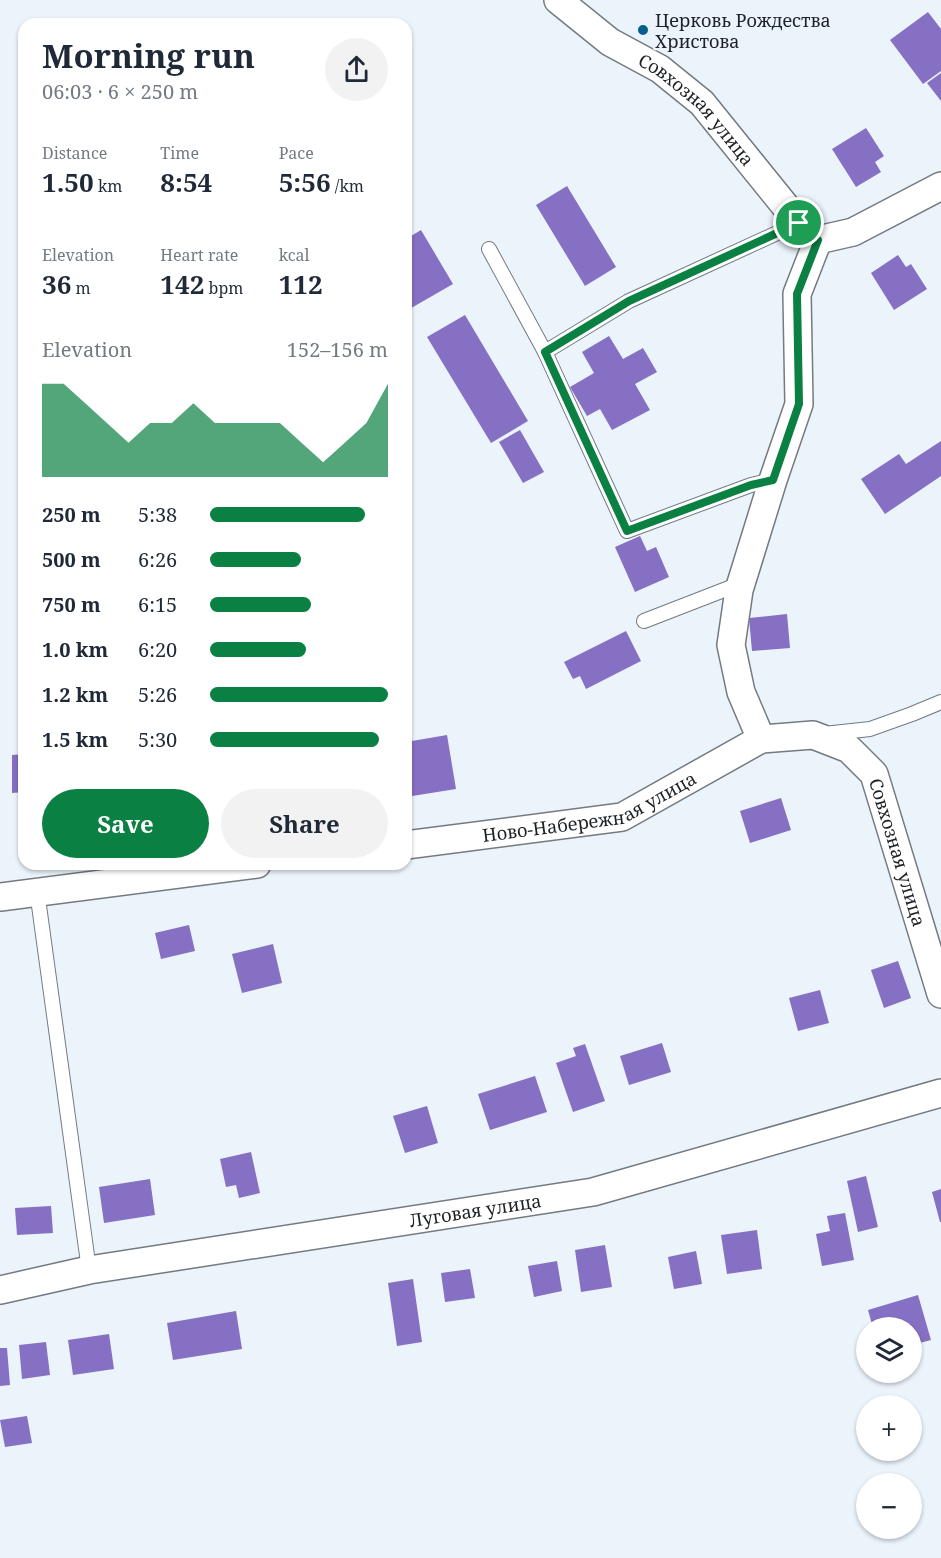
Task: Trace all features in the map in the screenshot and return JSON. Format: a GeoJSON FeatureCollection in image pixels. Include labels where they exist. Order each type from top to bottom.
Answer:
{"type":"FeatureCollection","features":[{"type":"Feature","properties":{"kind":"street","name":"Совхозная улица"},"geometry":{"type":"LineString","coordinates":[[558,0],[610,42],[660,69],[702,103],[809,232]]}},
{"type":"Feature","properties":{"kind":"street"},"geometry":{"type":"LineString","coordinates":[[761,739],[741,692],[731,645],[742,583],[799,404],[797,294],[809,232],[853,232],[941,186]]}},
{"type":"Feature","properties":{"kind":"street","name":"Совхозная улица"},"geometry":{"type":"LineString","coordinates":[[761,739],[813,735],[849,749],[874,774],[941,994]]}},
{"type":"Feature","properties":{"kind":"street","name":"Ново-Набережная улица"},"geometry":{"type":"LineString","coordinates":[[412,844],[622,817],[761,739]]}},
{"type":"Feature","properties":{"kind":"street"},"geometry":{"type":"LineString","coordinates":[[0,897],[208,870]]}},
{"type":"Feature","properties":{"kind":"street","name":"Луговая улица"},"geometry":{"type":"LineString","coordinates":[[0,1290],[89,1270],[592,1192],[941,1093]]}},
{"type":"Feature","properties":{"kind":"lane"},"geometry":{"type":"LineString","coordinates":[[545,352],[629,301],[809,232]]}},
{"type":"Feature","properties":{"kind":"lane"},"geometry":{"type":"LineString","coordinates":[[489,249],[545,352],[627,531],[751,485],[773,480]]}},
{"type":"Feature","properties":{"kind":"lane"},"geometry":{"type":"LineString","coordinates":[[644,621],[742,583]]}},
{"type":"Feature","properties":{"kind":"lane"},"geometry":{"type":"LineString","coordinates":[[813,735],[870,729],[941,702]]}},
{"type":"Feature","properties":{"kind":"lane"},"geometry":{"type":"LineString","coordinates":[[37,891],[89,1270]]}},
{"type":"Feature","properties":{"kind":"building"},"geometry":{"type":"Polygon","coordinates":[[[928,12],[941,29],[941,71],[923,84],[890,40],[928,12]]]}},
{"type":"Feature","properties":{"kind":"building"},"geometry":{"type":"Polygon","coordinates":[[[941,73],[941,101],[927,83],[941,73]]]}},
{"type":"Feature","properties":{"kind":"building"},"geometry":{"type":"Polygon","coordinates":[[[866,128],[884,156],[875,162],[881,172],[856,187],[832,149],[866,128]]]}},
{"type":"Feature","properties":{"kind":"building"},"geometry":{"type":"Polygon","coordinates":[[[567,186],[616,267],[585,286],[536,205],[567,186]]]}},
{"type":"Feature","properties":{"kind":"building"},"geometry":{"type":"Polygon","coordinates":[[[421,230],[453,284],[412,308],[412,235],[421,230]]]}},
{"type":"Feature","properties":{"kind":"building"},"geometry":{"type":"Polygon","coordinates":[[[898,255],[906,267],[911,264],[927,289],[894,310],[871,273],[898,255]]]}},
{"type":"Feature","properties":{"kind":"building"},"geometry":{"type":"Polygon","coordinates":[[[465,315],[528,421],[491,443],[427,337],[465,315]]]}},
{"type":"Feature","properties":{"kind":"building"},"geometry":{"type":"Polygon","coordinates":[[[609,336],[623,359],[643,348],[657,372],[635,384],[650,410],[612,430],[600,409],[587,416],[570,387],[594,373],[582,352],[609,336]]]}},
{"type":"Feature","properties":{"kind":"building"},"geometry":{"type":"Polygon","coordinates":[[[520,430],[544,472],[523,483],[499,442],[520,430]]]}},
{"type":"Feature","properties":{"kind":"building"},"geometry":{"type":"Polygon","coordinates":[[[941,441],[941,476],[885,514],[861,479],[899,454],[906,464],[941,441]]]}},
{"type":"Feature","properties":{"kind":"building"},"geometry":{"type":"Polygon","coordinates":[[[640,536],[647,551],[656,547],[669,577],[635,592],[615,547],[640,536]]]}},
{"type":"Feature","properties":{"kind":"building"},"geometry":{"type":"Polygon","coordinates":[[[787,614],[790,648],[752,651],[749,618],[787,614]]]}},
{"type":"Feature","properties":{"kind":"building"},"geometry":{"type":"Polygon","coordinates":[[[626,631],[641,661],[586,689],[580,676],[573,679],[564,662],[626,631]]]}},
{"type":"Feature","properties":{"kind":"building"},"geometry":{"type":"Polygon","coordinates":[[[447,735],[456,789],[412,796],[412,741],[447,735]]]}},
{"type":"Feature","properties":{"kind":"building"},"geometry":{"type":"Polygon","coordinates":[[[18,754],[18,792],[12,793],[12,755],[18,754]]]}},
{"type":"Feature","properties":{"kind":"building"},"geometry":{"type":"Polygon","coordinates":[[[781,798],[791,830],[750,843],[740,811],[781,798]]]}},
{"type":"Feature","properties":{"kind":"building"},"geometry":{"type":"Polygon","coordinates":[[[189,925],[195,951],[161,959],[155,933],[189,925]]]}},
{"type":"Feature","properties":{"kind":"building"},"geometry":{"type":"Polygon","coordinates":[[[273,944],[282,983],[242,993],[232,954],[273,944]]]}},
{"type":"Feature","properties":{"kind":"building"},"geometry":{"type":"Polygon","coordinates":[[[898,961],[911,998],[884,1008],[871,970],[898,961]]]}},
{"type":"Feature","properties":{"kind":"building"},"geometry":{"type":"Polygon","coordinates":[[[820,990],[829,1023],[798,1031],[789,998],[820,990]]]}},
{"type":"Feature","properties":{"kind":"building"},"geometry":{"type":"Polygon","coordinates":[[[662,1043],[671,1072],[629,1085],[620,1056],[662,1043]]]}},
{"type":"Feature","properties":{"kind":"building"},"geometry":{"type":"Polygon","coordinates":[[[585,1044],[605,1101],[573,1112],[556,1063],[576,1056],[573,1048],[585,1044]]]}},
{"type":"Feature","properties":{"kind":"building"},"geometry":{"type":"Polygon","coordinates":[[[535,1076],[547,1112],[490,1130],[478,1094],[535,1076]]]}},
{"type":"Feature","properties":{"kind":"building"},"geometry":{"type":"Polygon","coordinates":[[[427,1106],[438,1143],[405,1153],[393,1116],[427,1106]]]}},
{"type":"Feature","properties":{"kind":"building"},"geometry":{"type":"Polygon","coordinates":[[[251,1152],[260,1193],[239,1198],[236,1185],[226,1187],[220,1159],[251,1152]]]}},
{"type":"Feature","properties":{"kind":"building"},"geometry":{"type":"Polygon","coordinates":[[[866,1176],[878,1227],[858,1232],[847,1181],[866,1176]]]}},
{"type":"Feature","properties":{"kind":"building"},"geometry":{"type":"Polygon","coordinates":[[[150,1179],[155,1215],[104,1223],[99,1187],[150,1179]]]}},
{"type":"Feature","properties":{"kind":"building"},"geometry":{"type":"Polygon","coordinates":[[[941,1189],[941,1222],[940,1222],[932,1192],[941,1189]]]}},
{"type":"Feature","properties":{"kind":"building"},"geometry":{"type":"Polygon","coordinates":[[[51,1206],[53,1233],[17,1235],[15,1208],[51,1206]]]}},
{"type":"Feature","properties":{"kind":"building"},"geometry":{"type":"Polygon","coordinates":[[[845,1213],[854,1260],[822,1266],[816,1234],[830,1231],[827,1216],[845,1213]]]}},
{"type":"Feature","properties":{"kind":"building"},"geometry":{"type":"Polygon","coordinates":[[[757,1230],[762,1269],[727,1274],[721,1235],[757,1230]]]}},
{"type":"Feature","properties":{"kind":"building"},"geometry":{"type":"Polygon","coordinates":[[[605,1245],[612,1287],[581,1292],[575,1250],[605,1245]]]}},
{"type":"Feature","properties":{"kind":"building"},"geometry":{"type":"Polygon","coordinates":[[[696,1251],[702,1284],[674,1289],[668,1257],[696,1251]]]}},
{"type":"Feature","properties":{"kind":"building"},"geometry":{"type":"Polygon","coordinates":[[[557,1261],[562,1291],[534,1297],[528,1266],[557,1261]]]}},
{"type":"Feature","properties":{"kind":"building"},"geometry":{"type":"Polygon","coordinates":[[[470,1269],[475,1298],[445,1302],[441,1273],[470,1269]]]}},
{"type":"Feature","properties":{"kind":"building"},"geometry":{"type":"Polygon","coordinates":[[[413,1279],[422,1342],[397,1346],[388,1283],[413,1279]]]}},
{"type":"Feature","properties":{"kind":"building"},"geometry":{"type":"Polygon","coordinates":[[[918,1295],[931,1340],[922,1342],[922,1317],[870,1317],[868,1310],[918,1295]]]}},
{"type":"Feature","properties":{"kind":"building"},"geometry":{"type":"Polygon","coordinates":[[[236,1311],[242,1349],[173,1360],[167,1323],[236,1311]]]}},
{"type":"Feature","properties":{"kind":"building"},"geometry":{"type":"Polygon","coordinates":[[[109,1334],[114,1369],[73,1375],[68,1340],[109,1334]]]}},
{"type":"Feature","properties":{"kind":"building"},"geometry":{"type":"Polygon","coordinates":[[[46,1342],[50,1375],[22,1379],[19,1345],[46,1342]]]}},
{"type":"Feature","properties":{"kind":"building"},"geometry":{"type":"Polygon","coordinates":[[[0,1348],[7,1348],[10,1385],[0,1386],[0,1348]]]}},
{"type":"Feature","properties":{"kind":"building"},"geometry":{"type":"Polygon","coordinates":[[[27,1416],[32,1443],[5,1447],[0,1420],[27,1416]]]}},
{"type":"Feature","properties":{"kind":"place","name":"Церковь Рождества Христова"},"geometry":{"type":"Point","coordinates":[643,30]}},
{"type":"Feature","properties":{"kind":"route"},"geometry":{"type":"LineString","coordinates":[[799,223],[818,240],[797,294],[799,404],[773,480],[751,485],[627,531],[545,352],[629,301],[799,223]]}}]}
